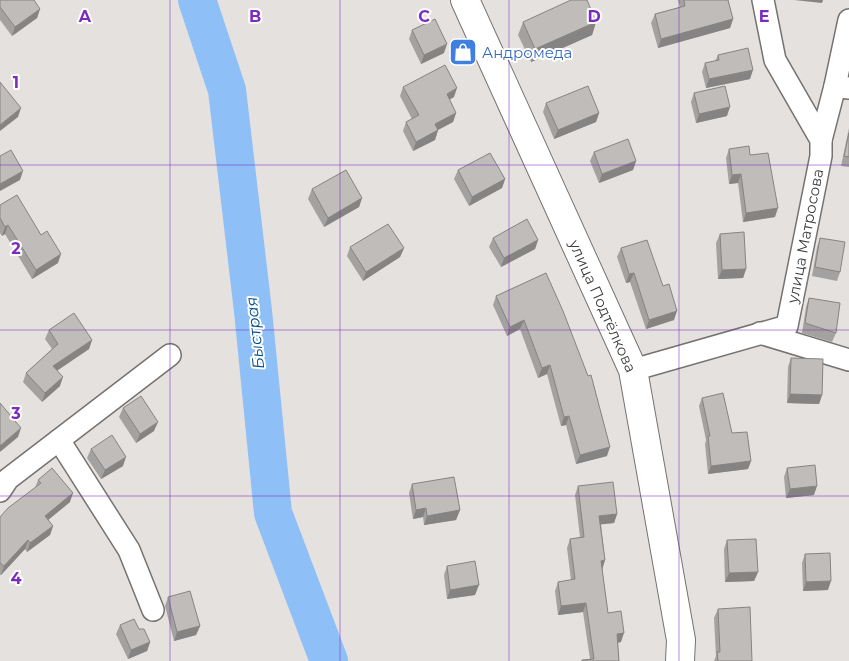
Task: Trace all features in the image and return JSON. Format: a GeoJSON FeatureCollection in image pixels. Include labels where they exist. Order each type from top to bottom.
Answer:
{"type":"FeatureCollection","features":[{"type":"Feature","properties":{"kind":"main road","name":"улица Подтёлкова"},"geometry":{"type":"LineString","coordinates":[[464,0],[633,370],[681,640],[680,661]]}},
{"type":"Feature","properties":{"kind":"street"},"geometry":{"type":"LineString","coordinates":[[763,0],[775,60],[821,140]]}},
{"type":"Feature","properties":{"kind":"street"},"geometry":{"type":"LineString","coordinates":[[821,140],[842,87],[849,20]]}},
{"type":"Feature","properties":{"kind":"street","name":"улица Матросова"},"geometry":{"type":"LineString","coordinates":[[633,370],[787,326],[821,156],[821,140]]}},
{"type":"Feature","properties":{"kind":"street"},"geometry":{"type":"LineString","coordinates":[[760,333],[849,360]]}},
{"type":"Feature","properties":{"kind":"street"},"geometry":{"type":"LineString","coordinates":[[3,480],[59,440],[170,355]]}},
{"type":"Feature","properties":{"kind":"street"},"geometry":{"type":"LineString","coordinates":[[59,440],[130,550],[153,610]]}},
{"type":"Feature","properties":{"kind":"building"},"geometry":{"type":"Polygon","coordinates":[[[0,0],[34,0],[40,9],[15,27],[0,7],[0,0]]]}},
{"type":"Feature","properties":{"kind":"building"},"geometry":{"type":"Polygon","coordinates":[[[571,0],[587,0],[596,22],[535,49],[523,22],[571,0]]]}},
{"type":"Feature","properties":{"kind":"building"},"geometry":{"type":"Polygon","coordinates":[[[684,0],[728,0],[733,19],[661,39],[655,14],[685,6],[684,0]]]}},
{"type":"Feature","properties":{"kind":"building"},"geometry":{"type":"Polygon","coordinates":[[[435,19],[447,44],[424,55],[412,30],[435,19]]]}},
{"type":"Feature","properties":{"kind":"building"},"geometry":{"type":"Polygon","coordinates":[[[748,48],[753,70],[709,79],[705,63],[719,60],[718,55],[748,48]]]}},
{"type":"Feature","properties":{"kind":"building"},"geometry":{"type":"Polygon","coordinates":[[[445,65],[457,88],[447,94],[456,113],[435,124],[438,130],[416,142],[406,122],[419,115],[403,87],[445,65]]]}},
{"type":"Feature","properties":{"kind":"building"},"geometry":{"type":"Polygon","coordinates":[[[0,82],[21,108],[0,125],[0,82]]]}},
{"type":"Feature","properties":{"kind":"building"},"geometry":{"type":"Polygon","coordinates":[[[588,86],[599,113],[558,130],[546,103],[588,86]]]}},
{"type":"Feature","properties":{"kind":"building"},"geometry":{"type":"Polygon","coordinates":[[[725,86],[730,107],[699,114],[694,93],[725,86]]]}},
{"type":"Feature","properties":{"kind":"building"},"geometry":{"type":"Polygon","coordinates":[[[849,133],[849,157],[844,156],[849,133]]]}},
{"type":"Feature","properties":{"kind":"building"},"geometry":{"type":"Polygon","coordinates":[[[628,139],[636,161],[602,174],[594,152],[628,139]]]}},
{"type":"Feature","properties":{"kind":"building"},"geometry":{"type":"Polygon","coordinates":[[[749,146],[750,155],[768,153],[778,208],[746,213],[741,174],[732,175],[729,149],[749,146]]]}},
{"type":"Feature","properties":{"kind":"building"},"geometry":{"type":"Polygon","coordinates":[[[11,150],[23,171],[0,184],[0,156],[11,150]]]}},
{"type":"Feature","properties":{"kind":"building"},"geometry":{"type":"Polygon","coordinates":[[[490,153],[505,179],[472,197],[458,170],[490,153]]]}},
{"type":"Feature","properties":{"kind":"building"},"geometry":{"type":"Polygon","coordinates":[[[346,170],[362,198],[328,218],[312,189],[346,170]]]}},
{"type":"Feature","properties":{"kind":"building"},"geometry":{"type":"Polygon","coordinates":[[[17,195],[41,235],[47,231],[61,254],[36,270],[8,225],[5,227],[0,218],[0,205],[17,195]]]}},
{"type":"Feature","properties":{"kind":"building"},"geometry":{"type":"Polygon","coordinates":[[[527,219],[538,240],[504,258],[493,238],[527,219]]]}},
{"type":"Feature","properties":{"kind":"building"},"geometry":{"type":"Polygon","coordinates":[[[388,224],[404,248],[366,272],[350,247],[388,224]]]}},
{"type":"Feature","properties":{"kind":"building"},"geometry":{"type":"Polygon","coordinates":[[[744,232],[746,269],[722,270],[720,234],[744,232]]]}},
{"type":"Feature","properties":{"kind":"building"},"geometry":{"type":"Polygon","coordinates":[[[820,238],[845,242],[840,272],[815,267],[820,238]]]}},
{"type":"Feature","properties":{"kind":"building"},"geometry":{"type":"Polygon","coordinates":[[[647,240],[663,286],[669,284],[677,311],[649,320],[634,273],[629,274],[621,248],[647,240]]]}},
{"type":"Feature","properties":{"kind":"building"},"geometry":{"type":"Polygon","coordinates":[[[546,273],[588,376],[591,375],[610,447],[580,455],[569,416],[564,417],[550,365],[542,368],[524,320],[510,327],[496,296],[546,273]]]}},
{"type":"Feature","properties":{"kind":"building"},"geometry":{"type":"Polygon","coordinates":[[[809,298],[840,303],[836,333],[805,323],[809,298]]]}},
{"type":"Feature","properties":{"kind":"building"},"geometry":{"type":"Polygon","coordinates":[[[74,313],[92,340],[53,366],[63,377],[45,393],[26,373],[58,344],[49,330],[74,313]]]}},
{"type":"Feature","properties":{"kind":"building"},"geometry":{"type":"Polygon","coordinates":[[[791,358],[823,359],[822,395],[790,394],[791,358]]]}},
{"type":"Feature","properties":{"kind":"building"},"geometry":{"type":"Polygon","coordinates":[[[723,393],[732,433],[747,432],[751,461],[711,466],[708,436],[710,436],[702,398],[723,393]]]}},
{"type":"Feature","properties":{"kind":"building"},"geometry":{"type":"Polygon","coordinates":[[[141,396],[158,422],[140,434],[123,408],[141,396]]]}},
{"type":"Feature","properties":{"kind":"building"},"geometry":{"type":"Polygon","coordinates":[[[0,403],[21,428],[0,446],[0,403]]]}},
{"type":"Feature","properties":{"kind":"building"},"geometry":{"type":"Polygon","coordinates":[[[112,435],[126,457],[105,470],[91,449],[112,435]]]}},
{"type":"Feature","properties":{"kind":"building"},"geometry":{"type":"Polygon","coordinates":[[[815,465],[817,486],[790,489],[787,468],[815,465]]]}},
{"type":"Feature","properties":{"kind":"building"},"geometry":{"type":"Polygon","coordinates":[[[52,468],[73,493],[45,516],[53,526],[30,543],[28,540],[4,566],[0,563],[0,517],[8,508],[41,483],[38,480],[52,468]]]}},
{"type":"Feature","properties":{"kind":"building"},"geometry":{"type":"Polygon","coordinates":[[[454,477],[460,510],[427,516],[426,508],[416,510],[412,484],[454,477]]]}},
{"type":"Feature","properties":{"kind":"building"},"geometry":{"type":"Polygon","coordinates":[[[613,482],[617,514],[599,516],[605,560],[601,561],[608,613],[621,611],[624,633],[617,634],[619,661],[582,661],[594,659],[586,603],[561,606],[558,582],[575,579],[570,539],[584,537],[578,486],[613,482]]]}},
{"type":"Feature","properties":{"kind":"building"},"geometry":{"type":"Polygon","coordinates":[[[756,539],[758,572],[729,573],[727,540],[756,539]]]}},
{"type":"Feature","properties":{"kind":"building"},"geometry":{"type":"Polygon","coordinates":[[[830,553],[831,581],[806,582],[805,554],[830,553]]]}},
{"type":"Feature","properties":{"kind":"building"},"geometry":{"type":"Polygon","coordinates":[[[475,561],[479,585],[450,590],[447,566],[475,561]]]}},
{"type":"Feature","properties":{"kind":"building"},"geometry":{"type":"Polygon","coordinates":[[[190,591],[200,626],[177,632],[168,597],[190,591]]]}},
{"type":"Feature","properties":{"kind":"building"},"geometry":{"type":"Polygon","coordinates":[[[750,607],[752,661],[718,661],[717,652],[720,652],[718,609],[750,607]]]}},
{"type":"Feature","properties":{"kind":"building"},"geometry":{"type":"Polygon","coordinates":[[[134,619],[139,629],[144,629],[150,642],[131,650],[120,625],[134,619]]]}},
{"type":"Feature","properties":{"kind":"waterway","name":"Быстрая"},"geometry":{"type":"LineString","coordinates":[[197,0],[227,90],[253,311],[273,513],[329,661]]}},
{"type":"Feature","properties":{"kind":"place","name":"Андромеда"},"geometry":{"type":"Point","coordinates":[463,52]}}]}
